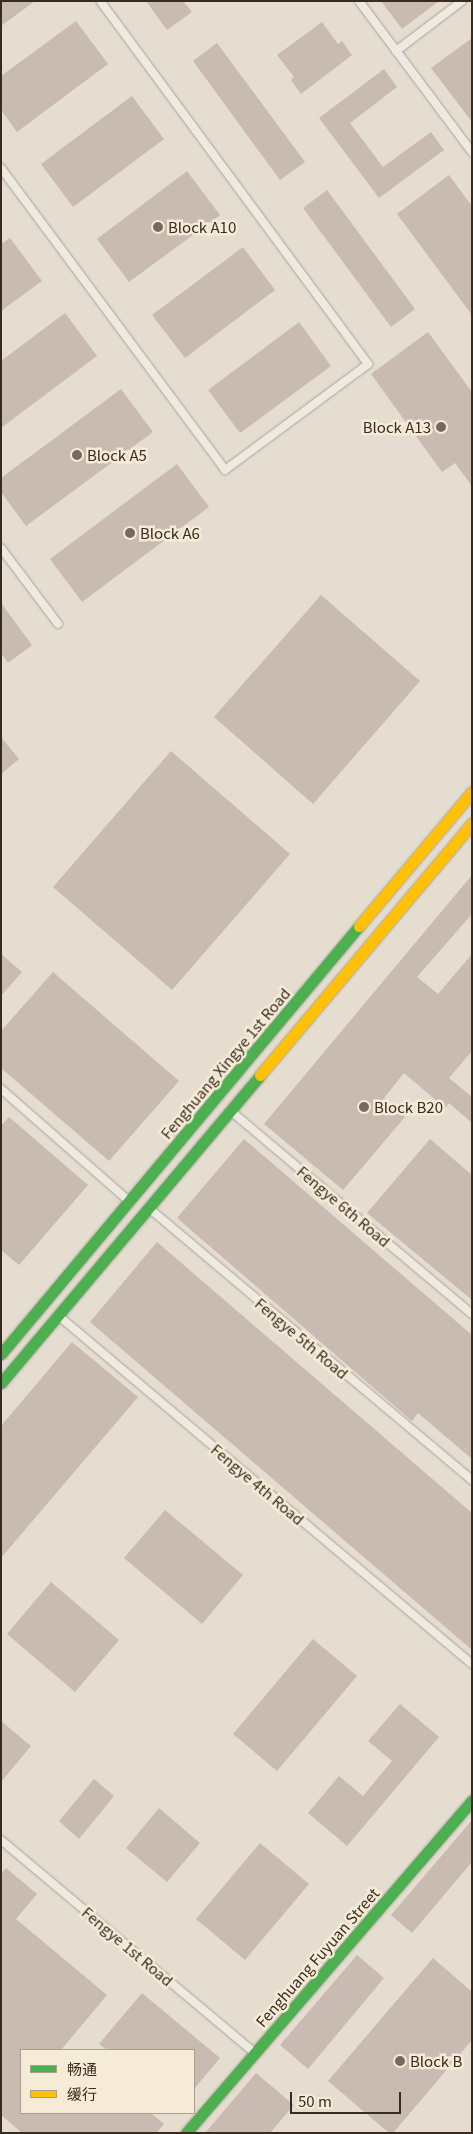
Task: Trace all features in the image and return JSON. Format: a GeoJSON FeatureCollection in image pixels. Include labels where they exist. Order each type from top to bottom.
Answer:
{"type":"FeatureCollection","features":[{"type":"Feature","properties":{"kind":"street","name":"Fenghuang Xingye 1st Road"},"geometry":{"type":"LineString","coordinates":[[1,1354],[472,792]]}},
{"type":"Feature","properties":{"kind":"street"},"geometry":{"type":"LineString","coordinates":[[1,1383],[230,1111],[463,840],[472,823]]}},
{"type":"Feature","properties":{"kind":"street","name":"Fenghuang Fuyuan Street"},"geometry":{"type":"LineString","coordinates":[[186,2133],[472,1800]]}},
{"type":"Feature","properties":{"kind":"lane"},"geometry":{"type":"LineString","coordinates":[[1,168],[225,470],[368,364],[100,1]]}},
{"type":"Feature","properties":{"kind":"lane"},"geometry":{"type":"LineString","coordinates":[[359,1],[472,152]]}},
{"type":"Feature","properties":{"kind":"lane"},"geometry":{"type":"LineString","coordinates":[[396,51],[462,1]]}},
{"type":"Feature","properties":{"kind":"lane"},"geometry":{"type":"LineString","coordinates":[[1,548],[58,624]]}},
{"type":"Feature","properties":{"kind":"lane"},"geometry":{"type":"LineString","coordinates":[[445,824],[463,840]]}},
{"type":"Feature","properties":{"kind":"lane"},"geometry":{"type":"LineString","coordinates":[[1,1089],[129,1201]]}},
{"type":"Feature","properties":{"kind":"lane","name":"Fengye 6th Road"},"geometry":{"type":"LineString","coordinates":[[216,1098],[472,1314]]}},
{"type":"Feature","properties":{"kind":"lane","name":"Fengye 5th Road"},"geometry":{"type":"LineString","coordinates":[[129,1201],[148,1208],[472,1480]]}},
{"type":"Feature","properties":{"kind":"lane","name":"Fengye 4th Road"},"geometry":{"type":"LineString","coordinates":[[43,1303],[472,1664]]}},
{"type":"Feature","properties":{"kind":"lane","name":"Fengye 1st Road"},"geometry":{"type":"LineString","coordinates":[[1,1840],[255,2053]]}},
{"type":"Feature","properties":{"kind":"building"},"geometry":{"type":"Polygon","coordinates":[[[1,1],[35,1],[1,26],[1,1]]]}},
{"type":"Feature","properties":{"kind":"building"},"geometry":{"type":"Polygon","coordinates":[[[146,1],[183,1],[192,12],[167,30],[146,1]]]}},
{"type":"Feature","properties":{"kind":"building"},"geometry":{"type":"Polygon","coordinates":[[[381,1],[439,1],[402,29],[381,1]]]}},
{"type":"Feature","properties":{"kind":"building"},"geometry":{"type":"Polygon","coordinates":[[[76,21],[108,64],[17,132],[1,110],[1,76],[76,21]]]}},
{"type":"Feature","properties":{"kind":"building"},"geometry":{"type":"Polygon","coordinates":[[[322,22],[338,44],[342,41],[352,55],[301,94],[291,80],[294,77],[277,55],[322,22]]]}},
{"type":"Feature","properties":{"kind":"building"},"geometry":{"type":"Polygon","coordinates":[[[472,38],[472,122],[431,68],[472,38]]]}},
{"type":"Feature","properties":{"kind":"building"},"geometry":{"type":"Polygon","coordinates":[[[217,43],[305,162],[280,180],[193,61],[217,43]]]}},
{"type":"Feature","properties":{"kind":"building"},"geometry":{"type":"Polygon","coordinates":[[[384,69],[397,87],[350,123],[383,167],[431,132],[444,150],[379,198],[319,118],[384,69]]]}},
{"type":"Feature","properties":{"kind":"building"},"geometry":{"type":"Polygon","coordinates":[[[132,96],[164,139],[73,207],[41,164],[132,96]]]}},
{"type":"Feature","properties":{"kind":"building","name":"Block A10"},"geometry":{"type":"Polygon","coordinates":[[[187,171],[220,215],[129,282],[97,239],[187,171]]]}},
{"type":"Feature","properties":{"kind":"building"},"geometry":{"type":"Polygon","coordinates":[[[449,175],[472,206],[472,315],[397,214],[449,175]]]}},
{"type":"Feature","properties":{"kind":"building"},"geometry":{"type":"Polygon","coordinates":[[[327,190],[415,309],[391,327],[303,208],[327,190]]]}},
{"type":"Feature","properties":{"kind":"building"},"geometry":{"type":"Polygon","coordinates":[[[10,238],[42,281],[1,311],[1,244],[10,238]]]}},
{"type":"Feature","properties":{"kind":"building"},"geometry":{"type":"Polygon","coordinates":[[[243,247],[275,290],[185,358],[152,315],[243,247]]]}},
{"type":"Feature","properties":{"kind":"building"},"geometry":{"type":"Polygon","coordinates":[[[65,313],[97,356],[1,428],[1,361],[65,313]]]}},
{"type":"Feature","properties":{"kind":"building"},"geometry":{"type":"Polygon","coordinates":[[[299,322],[331,366],[240,433],[208,390],[299,322]]]}},
{"type":"Feature","properties":{"kind":"building","name":"Block A13"},"geometry":{"type":"Polygon","coordinates":[[[428,332],[472,392],[472,486],[455,463],[442,472],[371,374],[428,332]]]}},
{"type":"Feature","properties":{"kind":"building","name":"Block A5"},"geometry":{"type":"Polygon","coordinates":[[[121,389],[153,432],[26,526],[1,492],[1,478],[121,389]]]}},
{"type":"Feature","properties":{"kind":"building","name":"Block A6"},"geometry":{"type":"Polygon","coordinates":[[[177,464],[209,507],[82,602],[50,559],[177,464]]]}},
{"type":"Feature","properties":{"kind":"building"},"geometry":{"type":"Polygon","coordinates":[[[321,595],[420,681],[313,804],[214,717],[321,595]]]}},
{"type":"Feature","properties":{"kind":"building"},"geometry":{"type":"Polygon","coordinates":[[[1,603],[32,645],[8,663],[1,653],[1,603]]]}},
{"type":"Feature","properties":{"kind":"building"},"geometry":{"type":"Polygon","coordinates":[[[1,737],[19,759],[1,774],[1,737]]]}},
{"type":"Feature","properties":{"kind":"building"},"geometry":{"type":"Polygon","coordinates":[[[171,751],[290,854],[172,990],[53,887],[171,751]]]}},
{"type":"Feature","properties":{"kind":"building"},"geometry":{"type":"Polygon","coordinates":[[[472,875],[472,914],[417,977],[438,994],[472,954],[472,1051],[449,1078],[472,1097],[472,1123],[449,1103],[445,1108],[404,1073],[384,1098],[405,1117],[343,1190],[264,1124],[472,875]]]}},
{"type":"Feature","properties":{"kind":"building"},"geometry":{"type":"Polygon","coordinates":[[[1,954],[22,972],[1,996],[1,954]]]}},
{"type":"Feature","properties":{"kind":"building"},"geometry":{"type":"Polygon","coordinates":[[[53,972],[179,1081],[109,1161],[1,1068],[1,1031],[53,972]]]}},
{"type":"Feature","properties":{"kind":"building"},"geometry":{"type":"Polygon","coordinates":[[[9,1117],[88,1185],[19,1265],[1,1250],[1,1126],[9,1117]]]}},
{"type":"Feature","properties":{"kind":"building"},"geometry":{"type":"Polygon","coordinates":[[[244,1139],[472,1335],[472,1459],[418,1413],[412,1421],[177,1218],[244,1139]]]}},
{"type":"Feature","properties":{"kind":"building"},"geometry":{"type":"Polygon","coordinates":[[[430,1139],[472,1175],[472,1300],[367,1213],[430,1139]]]}},
{"type":"Feature","properties":{"kind":"building"},"geometry":{"type":"Polygon","coordinates":[[[157,1242],[472,1513],[472,1650],[90,1322],[157,1242]]]}},
{"type":"Feature","properties":{"kind":"building"},"geometry":{"type":"Polygon","coordinates":[[[72,1342],[138,1397],[1,1558],[1,1426],[72,1342]]]}},
{"type":"Feature","properties":{"kind":"building"},"geometry":{"type":"Polygon","coordinates":[[[165,1510],[243,1575],[202,1624],[124,1558],[165,1510]]]}},
{"type":"Feature","properties":{"kind":"building"},"geometry":{"type":"Polygon","coordinates":[[[51,1582],[119,1640],[75,1692],[7,1634],[51,1582]]]}},
{"type":"Feature","properties":{"kind":"building"},"geometry":{"type":"Polygon","coordinates":[[[313,1639],[357,1676],[277,1771],[233,1734],[313,1639]]]}},
{"type":"Feature","properties":{"kind":"building"},"geometry":{"type":"Polygon","coordinates":[[[400,1704],[439,1737],[347,1846],[308,1813],[339,1776],[363,1796],[392,1761],[368,1741],[400,1704]]]}},
{"type":"Feature","properties":{"kind":"building"},"geometry":{"type":"Polygon","coordinates":[[[1,1721],[31,1746],[1,1782],[1,1721]]]}},
{"type":"Feature","properties":{"kind":"building"},"geometry":{"type":"Polygon","coordinates":[[[94,1779],[114,1796],[79,1839],[59,1821],[94,1779]]]}},
{"type":"Feature","properties":{"kind":"building"},"geometry":{"type":"Polygon","coordinates":[[[159,1808],[200,1843],[167,1882],[126,1848],[159,1808]]]}},
{"type":"Feature","properties":{"kind":"building"},"geometry":{"type":"Polygon","coordinates":[[[472,1820],[472,1862],[412,1933],[391,1915],[472,1820]]]}},
{"type":"Feature","properties":{"kind":"building"},"geometry":{"type":"Polygon","coordinates":[[[260,1843],[309,1884],[245,1960],[196,1919],[260,1843]]]}},
{"type":"Feature","properties":{"kind":"building"},"geometry":{"type":"Polygon","coordinates":[[[6,1868],[37,1894],[16,1919],[107,1995],[62,2049],[20,2049],[20,2114],[152,2114],[164,2124],[157,2133],[22,2133],[1,2115],[1,1874],[6,1868]]]}},
{"type":"Feature","properties":{"kind":"building"},"geometry":{"type":"Polygon","coordinates":[[[357,1955],[384,1978],[308,2069],[280,2045],[357,1955]]]}},
{"type":"Feature","properties":{"kind":"building","name":"Block B"},"geometry":{"type":"Polygon","coordinates":[[[433,1958],[472,1992],[472,2040],[393,2133],[389,2133],[328,2081],[433,1958]]]}},
{"type":"Feature","properties":{"kind":"building"},"geometry":{"type":"Polygon","coordinates":[[[142,1993],[220,2058],[195,2088],[195,2049],[106,2049],[99,2044],[142,1993]]]}},
{"type":"Feature","properties":{"kind":"building"},"geometry":{"type":"Polygon","coordinates":[[[256,2073],[294,2105],[270,2133],[205,2133],[256,2073]]]}},
{"type":"Feature","properties":{"kind":"traffic: fast"},"geometry":{"type":"LineString","coordinates":[[1,1354],[359,926]]}},
{"type":"Feature","properties":{"kind":"traffic: fast"},"geometry":{"type":"LineString","coordinates":[[1,1383],[260,1075]]}},
{"type":"Feature","properties":{"kind":"traffic: fast"},"geometry":{"type":"LineString","coordinates":[[186,2133],[472,1800]]}},
{"type":"Feature","properties":{"kind":"traffic: slow"},"geometry":{"type":"LineString","coordinates":[[359,926],[472,792]]}},
{"type":"Feature","properties":{"kind":"traffic: slow"},"geometry":{"type":"LineString","coordinates":[[260,1075],[472,823]]}},
{"type":"Feature","properties":{"kind":"place","name":"Block A10"},"geometry":{"type":"Point","coordinates":[158,227]}},
{"type":"Feature","properties":{"kind":"place","name":"Block A13"},"geometry":{"type":"Point","coordinates":[441,427]}},
{"type":"Feature","properties":{"kind":"place","name":"Block A5"},"geometry":{"type":"Point","coordinates":[77,455]}},
{"type":"Feature","properties":{"kind":"place","name":"Block A6"},"geometry":{"type":"Point","coordinates":[130,533]}},
{"type":"Feature","properties":{"kind":"place","name":"Block B20"},"geometry":{"type":"Point","coordinates":[364,1107]}},
{"type":"Feature","properties":{"kind":"place","name":"Block B"},"geometry":{"type":"Point","coordinates":[400,2061]}}]}
